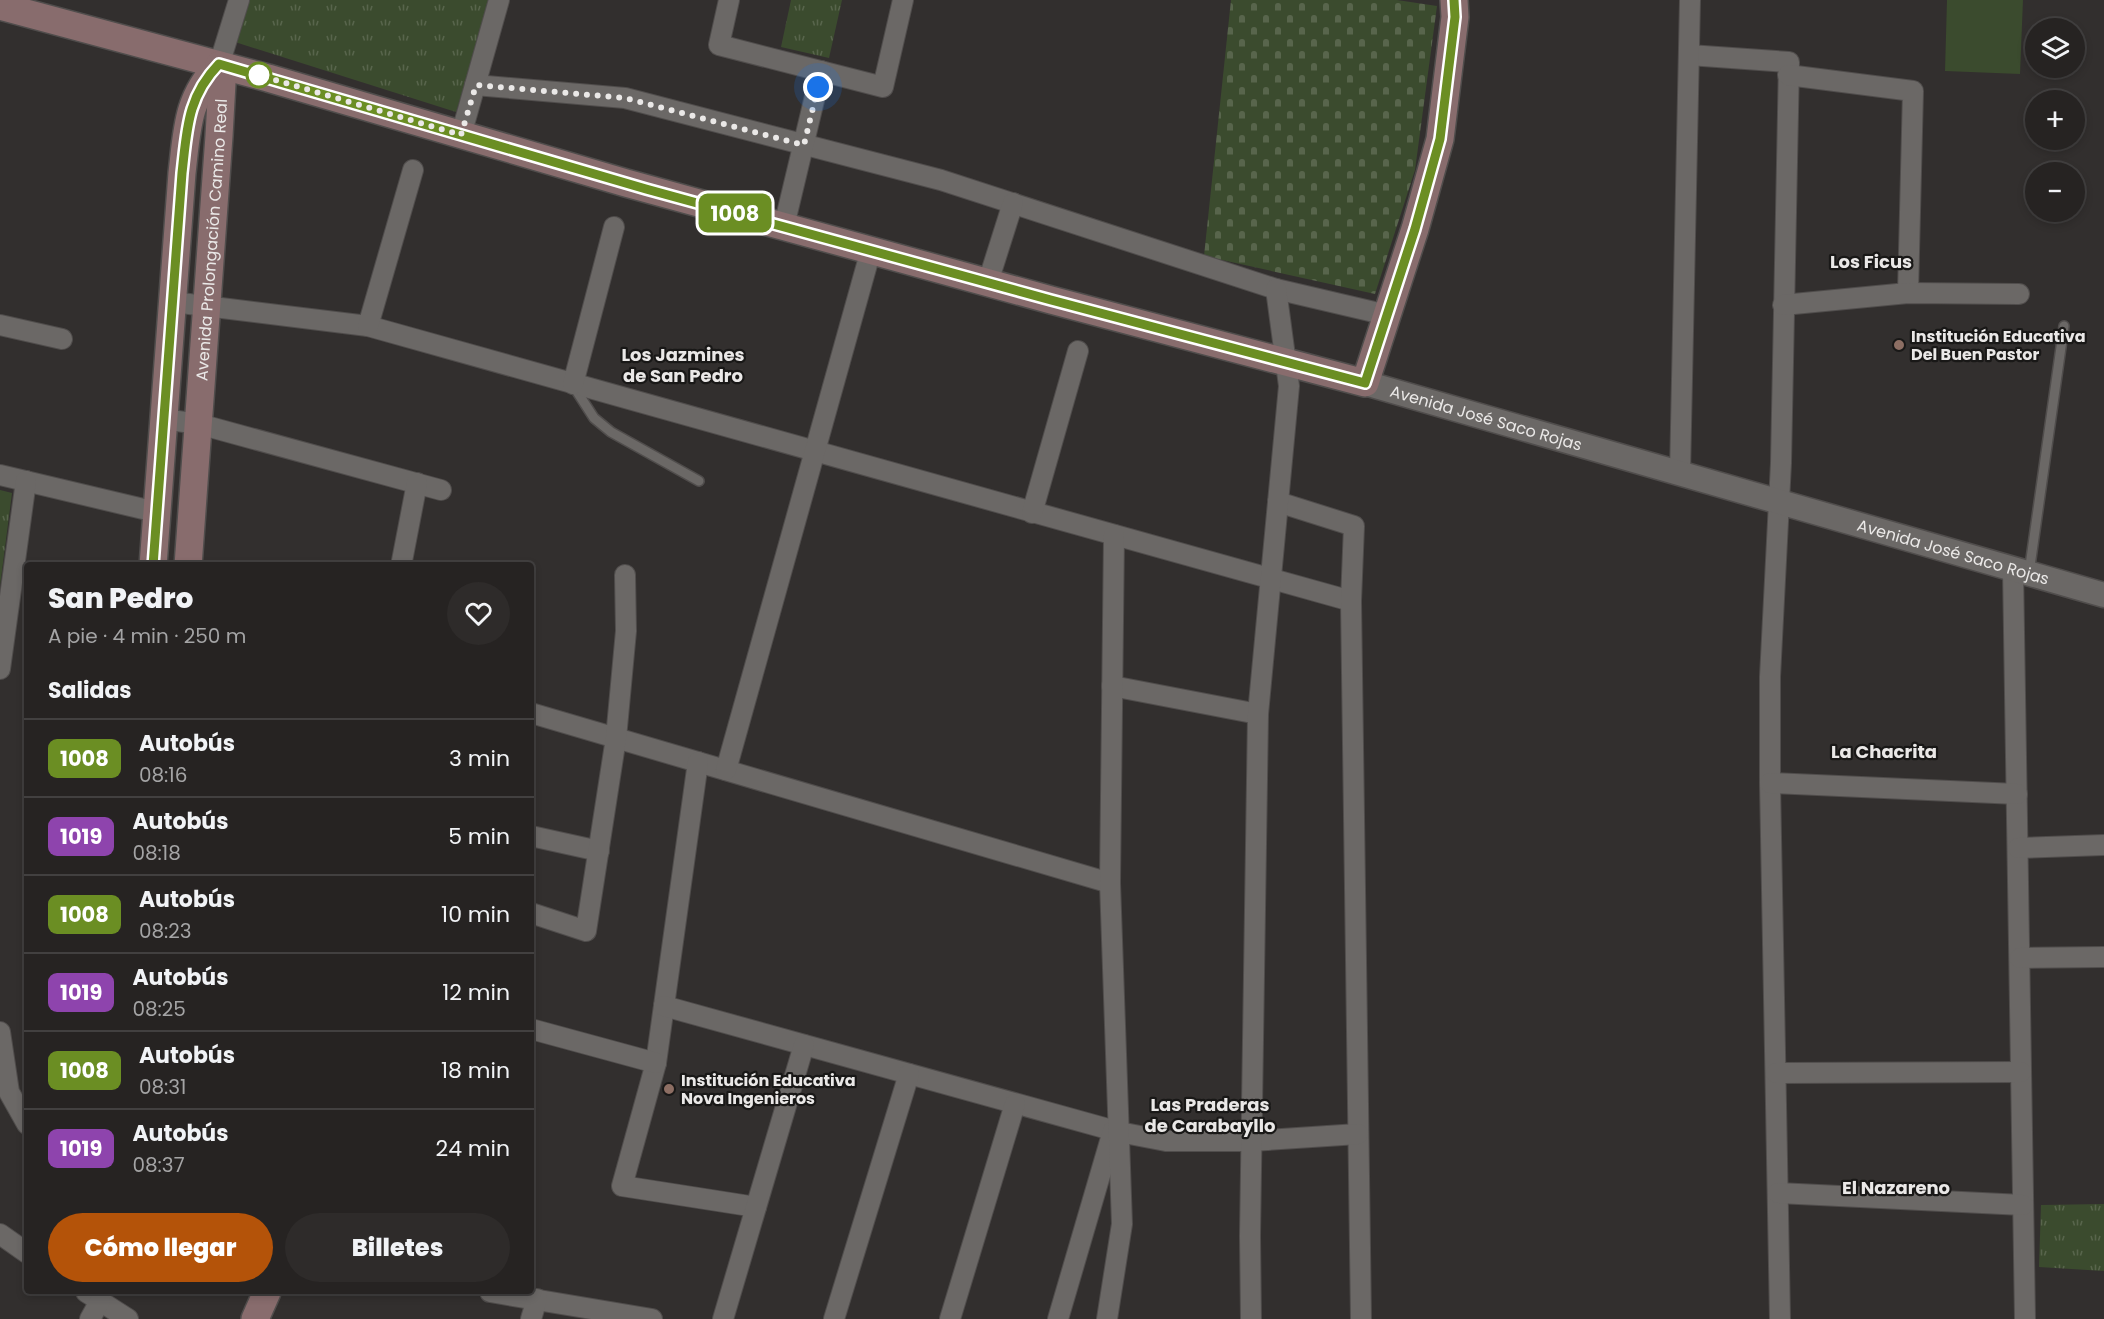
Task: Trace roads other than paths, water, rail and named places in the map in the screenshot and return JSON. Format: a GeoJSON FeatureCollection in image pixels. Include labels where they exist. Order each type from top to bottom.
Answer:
{"type":"FeatureCollection","features":[{"type":"Feature","properties":{"kind":"main road"},"geometry":{"type":"LineString","coordinates":[[1365,383],[1415,229],[1440,139],[1455,17],[1454,0]]}},
{"type":"Feature","properties":{"kind":"main road","name":"Avenida José Saco Rojas"},"geometry":{"type":"LineString","coordinates":[[0,6],[219,64],[784,226],[1365,383]]}},
{"type":"Feature","properties":{"kind":"main road","name":"Avenida Prolongación Camino Real"},"geometry":{"type":"LineString","coordinates":[[153,562],[182,173],[189,113],[200,87],[219,64]]}},
{"type":"Feature","properties":{"kind":"main road","name":"Avenida Prolongación Camino Real"},"geometry":{"type":"LineString","coordinates":[[188,562],[222,83],[219,64]]}},
{"type":"Feature","properties":{"kind":"main road"},"geometry":{"type":"LineString","coordinates":[[255,1319],[266,1294]]}},
{"type":"Feature","properties":{"kind":"street"},"geometry":{"type":"LineString","coordinates":[[219,64],[239,0]]}},
{"type":"Feature","properties":{"kind":"street"},"geometry":{"type":"LineString","coordinates":[[461,135],[499,0]]}},
{"type":"Feature","properties":{"kind":"street"},"geometry":{"type":"LineString","coordinates":[[729,0],[719,45],[883,87],[903,0]]}},
{"type":"Feature","properties":{"kind":"street"},"geometry":{"type":"LineString","coordinates":[[1680,474],[1690,0]]}},
{"type":"Feature","properties":{"kind":"street"},"geometry":{"type":"LineString","coordinates":[[1689,55],[1789,62],[1779,502],[1770,677],[1780,1319]]}},
{"type":"Feature","properties":{"kind":"street"},"geometry":{"type":"LineString","coordinates":[[784,226],[821,71]]}},
{"type":"Feature","properties":{"kind":"street"},"geometry":{"type":"LineString","coordinates":[[1788,75],[1913,91],[1908,293]]}},
{"type":"Feature","properties":{"kind":"street"},"geometry":{"type":"LineString","coordinates":[[476,85],[625,98],[941,180],[1276,289],[1387,315]]}},
{"type":"Feature","properties":{"kind":"street"},"geometry":{"type":"LineString","coordinates":[[368,327],[413,170]]}},
{"type":"Feature","properties":{"kind":"street"},"geometry":{"type":"LineString","coordinates":[[988,282],[1013,203]]}},
{"type":"Feature","properties":{"kind":"street"},"geometry":{"type":"LineString","coordinates":[[573,384],[614,227]]}},
{"type":"Feature","properties":{"kind":"street"},"geometry":{"type":"LineString","coordinates":[[726,770],[871,250]]}},
{"type":"Feature","properties":{"kind":"street"},"geometry":{"type":"LineString","coordinates":[[1251,1319],[1251,1141],[1258,714],[1289,386],[1276,289]]}},
{"type":"Feature","properties":{"kind":"street"},"geometry":{"type":"LineString","coordinates":[[1784,304],[1908,293],[2019,294]]}},
{"type":"Feature","properties":{"kind":"street"},"geometry":{"type":"LineString","coordinates":[[173,302],[368,327],[1350,601]]}},
{"type":"Feature","properties":{"kind":"street"},"geometry":{"type":"LineString","coordinates":[[0,325],[62,339]]}},
{"type":"Feature","properties":{"kind":"street"},"geometry":{"type":"LineString","coordinates":[[1032,513],[1078,351]]}},
{"type":"Feature","properties":{"kind":"street","name":"Avenida José Saco Rojas"},"geometry":{"type":"LineString","coordinates":[[1365,383],[2104,595]]}},
{"type":"Feature","properties":{"kind":"street"},"geometry":{"type":"LineString","coordinates":[[164,419],[199,424],[441,490]]}},
{"type":"Feature","properties":{"kind":"street"},"geometry":{"type":"LineString","coordinates":[[0,475],[156,512]]}},
{"type":"Feature","properties":{"kind":"street"},"geometry":{"type":"LineString","coordinates":[[0,669],[26,481]]}},
{"type":"Feature","properties":{"kind":"street"},"geometry":{"type":"LineString","coordinates":[[402,562],[417,483]]}},
{"type":"Feature","properties":{"kind":"street"},"geometry":{"type":"LineString","coordinates":[[1278,502],[1354,526],[1350,601],[1361,1319]]}},
{"type":"Feature","properties":{"kind":"street"},"geometry":{"type":"LineString","coordinates":[[1107,1319],[1122,1224],[1116,1132],[1110,883],[1114,536]]}},
{"type":"Feature","properties":{"kind":"street"},"geometry":{"type":"LineString","coordinates":[[2021,572],[2017,794],[2025,1319]]}},
{"type":"Feature","properties":{"kind":"street"},"geometry":{"type":"LineString","coordinates":[[534,914],[586,931],[616,738],[626,631],[625,575]]}},
{"type":"Feature","properties":{"kind":"street"},"geometry":{"type":"LineString","coordinates":[[1112,686],[1258,714]]}},
{"type":"Feature","properties":{"kind":"street"},"geometry":{"type":"LineString","coordinates":[[534,714],[1110,883]]}},
{"type":"Feature","properties":{"kind":"street"},"geometry":{"type":"LineString","coordinates":[[698,762],[656,1063],[622,1186],[756,1207]]}},
{"type":"Feature","properties":{"kind":"street"},"geometry":{"type":"LineString","coordinates":[[1770,783],[2017,794]]}},
{"type":"Feature","properties":{"kind":"street"},"geometry":{"type":"LineString","coordinates":[[534,837],[599,850]]}},
{"type":"Feature","properties":{"kind":"street"},"geometry":{"type":"LineString","coordinates":[[2018,848],[2104,845]]}},
{"type":"Feature","properties":{"kind":"street"},"geometry":{"type":"LineString","coordinates":[[2020,958],[2104,957]]}},
{"type":"Feature","properties":{"kind":"street"},"geometry":{"type":"LineString","coordinates":[[664,1006],[1116,1132],[1166,1141],[1251,1141],[1358,1134]]}},
{"type":"Feature","properties":{"kind":"street"},"geometry":{"type":"LineString","coordinates":[[534,1030],[656,1063]]}},
{"type":"Feature","properties":{"kind":"street"},"geometry":{"type":"LineString","coordinates":[[0,1032],[2,1061],[9,1092],[24,1119]]}},
{"type":"Feature","properties":{"kind":"street"},"geometry":{"type":"LineString","coordinates":[[723,1319],[804,1045]]}},
{"type":"Feature","properties":{"kind":"street"},"geometry":{"type":"LineString","coordinates":[[1776,1073],[2021,1072]]}},
{"type":"Feature","properties":{"kind":"street"},"geometry":{"type":"LineString","coordinates":[[834,1319],[909,1074]]}},
{"type":"Feature","properties":{"kind":"street"},"geometry":{"type":"LineString","coordinates":[[950,1319],[1015,1104]]}},
{"type":"Feature","properties":{"kind":"street"},"geometry":{"type":"LineString","coordinates":[[1058,1319],[1116,1132]]}},
{"type":"Feature","properties":{"kind":"street"},"geometry":{"type":"LineString","coordinates":[[1778,1193],[2023,1204]]}},
{"type":"Feature","properties":{"kind":"street"},"geometry":{"type":"LineString","coordinates":[[0,1234],[24,1251]]}},
{"type":"Feature","properties":{"kind":"street"},"geometry":{"type":"LineString","coordinates":[[503,1294],[652,1319]]}},
{"type":"Feature","properties":{"kind":"street"},"geometry":{"type":"LineString","coordinates":[[90,1319],[93,1296],[128,1319]]}},
{"type":"Feature","properties":{"kind":"street"},"geometry":{"type":"LineString","coordinates":[[531,1319],[537,1299]]}},
{"type":"Feature","properties":{"kind":"lane"},"geometry":{"type":"LineString","coordinates":[[2021,572],[2064,326]]}},
{"type":"Feature","properties":{"kind":"lane"},"geometry":{"type":"LineString","coordinates":[[573,384],[594,418],[611,432],[699,481]]}},
{"type":"Feature","properties":{"kind":"place","name":"Institución Educativa Del Buen Pastor"},"geometry":{"type":"Point","coordinates":[1899,345]}},
{"type":"Feature","properties":{"kind":"place","name":"Institución Educativa Nova Ingenieros"},"geometry":{"type":"Point","coordinates":[669,1089]}},
{"type":"Feature","properties":{"kind":"district","name":"Los Ficus"},"geometry":{"type":"Point","coordinates":[1871,261]}},
{"type":"Feature","properties":{"kind":"district","name":"Los Jazmines de San Pedro"},"geometry":{"type":"Point","coordinates":[683,364]}},
{"type":"Feature","properties":{"kind":"district","name":"La Chacrita"},"geometry":{"type":"Point","coordinates":[1884,751]}},
{"type":"Feature","properties":{"kind":"district","name":"Las Praderas de Carabayllo"},"geometry":{"type":"Point","coordinates":[1210,1114]}},
{"type":"Feature","properties":{"kind":"district","name":"El Nazareno"},"geometry":{"type":"Point","coordinates":[1896,1187]}}]}
